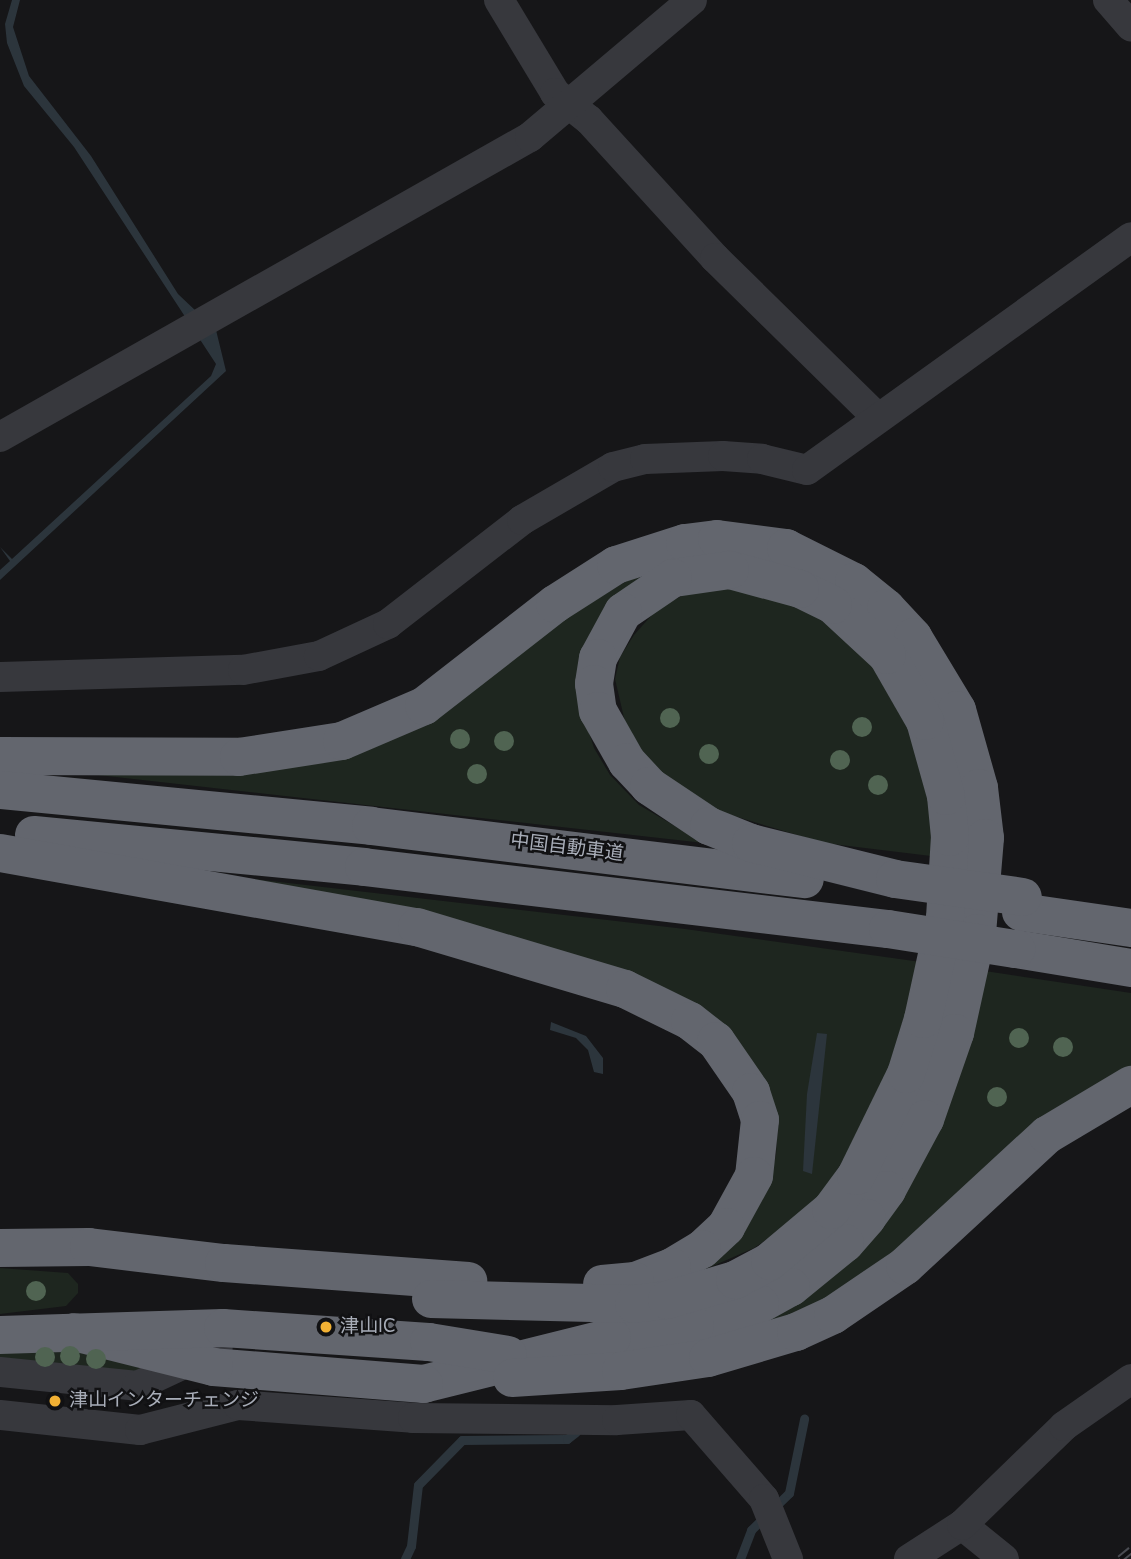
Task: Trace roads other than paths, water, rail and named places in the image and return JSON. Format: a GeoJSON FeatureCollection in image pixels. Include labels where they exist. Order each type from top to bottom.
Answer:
{"type":"FeatureCollection","features":[{"type":"Feature","properties":{"kind":"highway"},"geometry":{"type":"LineString","coordinates":[[0,756],[239,757],[342,741],[424,706],[555,604],[606,570],[685,543],[729,540],[786,548],[854,582],[886,608],[913,637],[957,710],[972,751],[985,838],[977,933],[966,990],[925,1119],[887,1191],[867,1218],[845,1243],[791,1287],[729,1317],[695,1326],[617,1354],[424,1384],[205,1355],[74,1332],[0,1323]]}},
{"type":"Feature","properties":{"kind":"highway"},"geometry":{"type":"LineString","coordinates":[[0,1317],[94,1319],[217,1297],[430,1310],[634,1304],[701,1293],[770,1261],[831,1210],[856,1176],[906,1074],[923,1019],[945,918],[950,836],[937,757],[907,684],[862,628],[833,605],[763,576],[730,570],[673,578],[646,592],[623,612],[598,658],[594,684],[598,711],[610,736],[649,786],[709,826],[751,844],[895,885]]}},
{"type":"Feature","properties":{"kind":"highway","name":"中国自動車道"},"geometry":{"type":"LineString","coordinates":[[0,790],[575,848],[895,885],[1022,905],[1131,929]]}},
{"type":"Feature","properties":{"kind":"highway"},"geometry":{"type":"LineString","coordinates":[[0,832],[377,869],[888,929],[1131,968]]}},
{"type":"Feature","properties":{"kind":"highway"},"geometry":{"type":"LineString","coordinates":[[0,853],[416,927],[625,989],[660,1003],[716,1041],[751,1092],[760,1120],[754,1176],[726,1227],[672,1267],[635,1281],[540,1285],[224,1263],[89,1247],[0,1226]]}},
{"type":"Feature","properties":{"kind":"highway"},"geometry":{"type":"LineString","coordinates":[[1022,905],[1131,915]]}},
{"type":"Feature","properties":{"kind":"highway"},"geometry":{"type":"LineString","coordinates":[[205,1355],[427,1363],[617,1354],[720,1355],[796,1332],[834,1315],[905,1266],[1047,1135],[1131,1085]]}},
{"type":"Feature","properties":{"kind":"highway"},"geometry":{"type":"LineString","coordinates":[[0,1249],[89,1247],[217,1297]]}},
{"type":"Feature","properties":{"kind":"highway"},"geometry":{"type":"LineString","coordinates":[[0,1249],[117,1265],[217,1297]]}},
{"type":"Feature","properties":{"kind":"highway"},"geometry":{"type":"LineString","coordinates":[[430,1310],[540,1285],[634,1304]]}},
{"type":"Feature","properties":{"kind":"highway"},"geometry":{"type":"LineString","coordinates":[[74,1332],[217,1297]]}},
{"type":"Feature","properties":{"kind":"highway"},"geometry":{"type":"LineString","coordinates":[[430,1310],[617,1354]]}},
{"type":"Feature","properties":{"kind":"highway"},"geometry":{"type":"LineString","coordinates":[[430,1310],[521,1357]]}},
{"type":"Feature","properties":{"kind":"highway"},"geometry":{"type":"LineString","coordinates":[[0,1335],[223,1328],[429,1342],[521,1357]]}},
{"type":"Feature","properties":{"kind":"highway"},"geometry":{"type":"LineString","coordinates":[[424,1384],[521,1357]]}},
{"type":"Feature","properties":{"kind":"street"},"geometry":{"type":"LineString","coordinates":[[499,0],[555,93],[589,120],[715,258],[878,418]]}},
{"type":"Feature","properties":{"kind":"street"},"geometry":{"type":"LineString","coordinates":[[0,437],[530,137],[692,0]]}},
{"type":"Feature","properties":{"kind":"street"},"geometry":{"type":"LineString","coordinates":[[1108,0],[1131,26]]}},
{"type":"Feature","properties":{"kind":"street"},"geometry":{"type":"LineString","coordinates":[[0,677],[243,670],[319,656],[388,624],[522,520],[613,467],[645,459],[723,456],[762,458],[807,470],[1131,237]]}},
{"type":"Feature","properties":{"kind":"street"},"geometry":{"type":"LineString","coordinates":[[0,1372],[136,1387],[205,1355]]}},
{"type":"Feature","properties":{"kind":"street"},"geometry":{"type":"LineString","coordinates":[[909,1559],[962,1525],[1064,1426],[1131,1379]]}},
{"type":"Feature","properties":{"kind":"street"},"geometry":{"type":"LineString","coordinates":[[0,1415],[140,1430],[238,1405],[413,1418],[617,1420],[691,1415],[764,1499],[789,1559]]}},
{"type":"Feature","properties":{"kind":"street"},"geometry":{"type":"LineString","coordinates":[[962,1525],[1004,1559]]}},
{"type":"Feature","properties":{"kind":"waterway"},"geometry":{"type":"LineString","coordinates":[[740,1559],[751,1530],[789,1493],[804,1419]]}},
{"type":"Feature","properties":{"kind":"waterway"},"geometry":{"type":"LineString","coordinates":[[405,1559],[411,1546],[418,1485],[462,1440],[567,1439],[576,1432]]}},
{"type":"Feature","properties":{"kind":"railway"},"geometry":{"type":"LineString","coordinates":[[1120,1559],[1131,1550]]}},
{"type":"Feature","properties":{"kind":"place","name":"津山IC"},"geometry":{"type":"Point","coordinates":[326,1327]}},
{"type":"Feature","properties":{"kind":"place","name":"津山インターチェンジ"},"geometry":{"type":"Point","coordinates":[55,1401]}}]}
